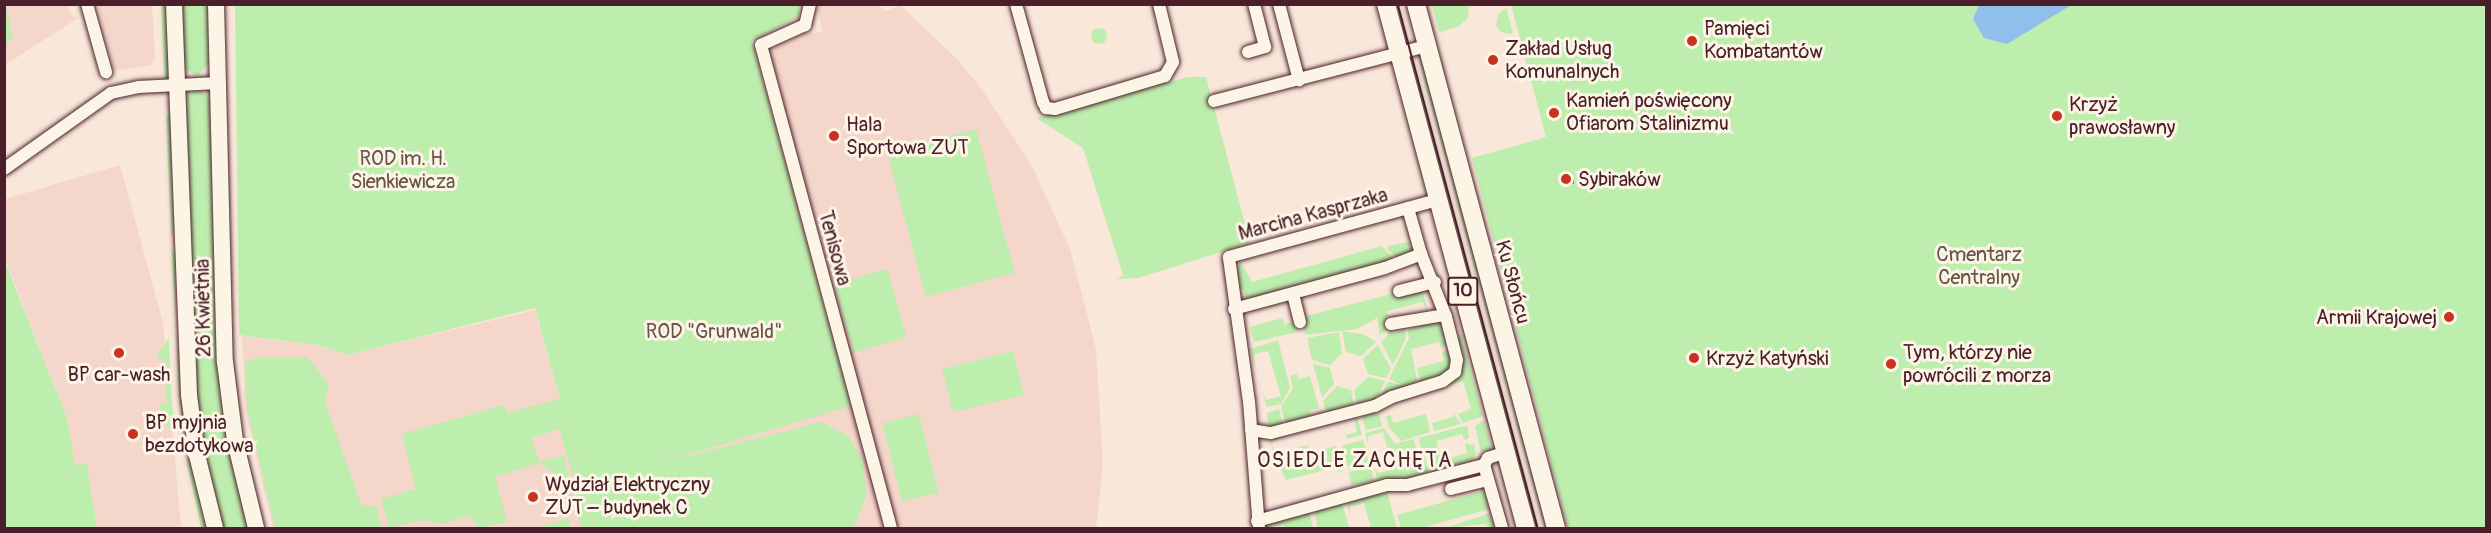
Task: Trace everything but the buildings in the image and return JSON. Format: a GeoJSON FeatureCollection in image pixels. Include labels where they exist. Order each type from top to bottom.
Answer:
{"type":"FeatureCollection","features":[{"type":"Feature","properties":{"kind":"main road","name":"10"},"geometry":{"type":"LineString","coordinates":[[1386,4],[1526,528]]}},
{"type":"Feature","properties":{"kind":"main road","name":"Ku Słońcu"},"geometry":{"type":"LineString","coordinates":[[1416,4],[1556,528]]}},
{"type":"Feature","properties":{"kind":"street"},"geometry":{"type":"LineString","coordinates":[[87,4],[106,72]]}},
{"type":"Feature","properties":{"kind":"street","name":"26 Kwietnia"},"geometry":{"type":"LineString","coordinates":[[174,4],[189,395],[195,445],[215,528]]}},
{"type":"Feature","properties":{"kind":"street","name":"26 Kwietnia"},"geometry":{"type":"LineString","coordinates":[[216,4],[226,371],[237,452],[256,528]]}},
{"type":"Feature","properties":{"kind":"street","name":"Tenisowa"},"geometry":{"type":"LineString","coordinates":[[810,4],[805,25],[761,45],[891,528]]}},
{"type":"Feature","properties":{"kind":"street"},"geometry":{"type":"LineString","coordinates":[[1016,4],[1043,102],[1046,108],[1054,109],[1166,76],[1173,62],[1160,4]]}},
{"type":"Feature","properties":{"kind":"street"},"geometry":{"type":"LineString","coordinates":[[1248,52],[1265,47],[1254,4]]}},
{"type":"Feature","properties":{"kind":"street"},"geometry":{"type":"LineString","coordinates":[[1279,4],[1299,80]]}},
{"type":"Feature","properties":{"kind":"street"},"geometry":{"type":"LineString","coordinates":[[1214,101],[1426,46]]}},
{"type":"Feature","properties":{"kind":"street"},"geometry":{"type":"LineString","coordinates":[[4,169],[107,95],[138,87],[217,83]]}},
{"type":"Feature","properties":{"kind":"street","name":"Marcina Kasprzaka"},"geometry":{"type":"LineString","coordinates":[[1234,309],[1229,257],[1438,200]]}},
{"type":"Feature","properties":{"kind":"street"},"geometry":{"type":"LineString","coordinates":[[1251,430],[1271,433],[1381,405],[1392,397],[1443,381],[1457,364],[1446,315],[1435,282],[1421,254],[1408,208]]}},
{"type":"Feature","properties":{"kind":"street"},"geometry":{"type":"LineString","coordinates":[[1421,254],[1293,294],[1234,309],[1251,430],[1258,524],[1387,485],[1407,485],[1484,465]]}},
{"type":"Feature","properties":{"kind":"street"},"geometry":{"type":"LineString","coordinates":[[1399,291],[1435,282]]}},
{"type":"Feature","properties":{"kind":"street"},"geometry":{"type":"LineString","coordinates":[[1293,294],[1302,318]]}},
{"type":"Feature","properties":{"kind":"street"},"geometry":{"type":"LineString","coordinates":[[1390,324],[1446,315]]}},
{"type":"Feature","properties":{"kind":"street"},"geometry":{"type":"LineString","coordinates":[[1451,334],[1473,329]]}},
{"type":"Feature","properties":{"kind":"street"},"geometry":{"type":"LineString","coordinates":[[1502,528],[1484,465],[1488,458],[1506,452]]}},
{"type":"Feature","properties":{"kind":"street"},"geometry":{"type":"LineString","coordinates":[[1451,489],[1488,480]]}},
{"type":"Feature","properties":{"kind":"shaded area"},"geometry":{"type":"Polygon","coordinates":[[[5,5],[68,5],[72,16],[78,18],[5,65],[5,5]]]}},
{"type":"Feature","properties":{"kind":"shaded area"},"geometry":{"type":"Polygon","coordinates":[[[98,5],[152,5],[155,57],[151,65],[114,71],[98,5]]]}},
{"type":"Feature","properties":{"kind":"shaded area"},"geometry":{"type":"Polygon","coordinates":[[[816,5],[878,5],[886,11],[900,5],[958,60],[983,91],[1032,166],[1070,249],[1096,349],[1103,464],[1096,528],[273,528],[245,409],[242,336],[317,345],[347,355],[535,310],[587,498],[585,485],[863,402],[768,52],[802,35],[823,31],[816,5]]]}},
{"type":"Feature","properties":{"kind":"shaded area"},"geometry":{"type":"Polygon","coordinates":[[[120,165],[163,323],[181,528],[97,528],[87,464],[75,466],[67,418],[5,259],[5,199],[120,165]]]}},
{"type":"Feature","properties":{"kind":"green space"},"geometry":{"type":"Polygon","coordinates":[[[4,5],[13,37],[5,45],[4,5]]]}},
{"type":"Feature","properties":{"kind":"green space"},"geometry":{"type":"Polygon","coordinates":[[[161,5],[170,5],[169,75],[164,80],[161,5]]]}},
{"type":"Feature","properties":{"kind":"green space"},"geometry":{"type":"Polygon","coordinates":[[[179,5],[208,5],[209,63],[198,76],[183,68],[179,5]]]}},
{"type":"Feature","properties":{"kind":"green space","name":"ROD im. H. Sienkiewicza"},"geometry":{"type":"Polygon","coordinates":[[[235,5],[800,5],[798,17],[752,41],[851,406],[653,465],[822,422],[848,436],[862,459],[867,495],[853,528],[595,528],[535,308],[348,355],[318,345],[239,335],[235,5]]]}},
{"type":"Feature","properties":{"kind":"green space"},"geometry":{"type":"Polygon","coordinates":[[[1432,5],[1469,5],[1468,18],[1458,27],[1439,32],[1432,5]]]}},
{"type":"Feature","properties":{"kind":"green space","name":"Cmentarz Centralny"},"geometry":{"type":"Polygon","coordinates":[[[1511,5],[2486,5],[2486,528],[1568,528],[1472,158],[1546,137],[1511,5]]]}},
{"type":"Feature","properties":{"kind":"green space"},"geometry":{"type":"Polygon","coordinates":[[[1506,8],[1513,33],[1510,34],[1501,32],[1496,25],[1498,14],[1506,8]]]}},
{"type":"Feature","properties":{"kind":"green space"},"geometry":{"type":"Polygon","coordinates":[[[1099,28],[1105,30],[1107,36],[1105,42],[1099,44],[1093,42],[1091,36],[1093,30],[1099,28]]]}},
{"type":"Feature","properties":{"kind":"green space"},"geometry":{"type":"Polygon","coordinates":[[[1417,53],[1420,53],[1551,528],[1545,528],[1417,53]]]}},
{"type":"Feature","properties":{"kind":"green space"},"geometry":{"type":"Polygon","coordinates":[[[1410,55],[1537,528],[1530,528],[1407,57],[1410,55]]]}},
{"type":"Feature","properties":{"kind":"green space"},"geometry":{"type":"Polygon","coordinates":[[[1188,77],[1206,77],[1250,243],[1138,278],[1117,279],[1123,275],[1083,148],[1036,118],[1188,77]]]}},
{"type":"Feature","properties":{"kind":"green space"},"geometry":{"type":"Polygon","coordinates":[[[193,90],[204,92],[211,102],[214,221],[250,528],[221,528],[195,399],[185,96],[193,90]]]}},
{"type":"Feature","properties":{"kind":"green space"},"geometry":{"type":"Polygon","coordinates":[[[166,116],[173,116],[176,231],[171,235],[166,116]]]}},
{"type":"Feature","properties":{"kind":"green space"},"geometry":{"type":"Polygon","coordinates":[[[976,129],[1015,273],[926,297],[887,153],[976,129]]]}},
{"type":"Feature","properties":{"kind":"green space"},"geometry":{"type":"Polygon","coordinates":[[[1409,242],[1413,254],[1399,259],[1388,250],[1387,246],[1409,242]]]}},
{"type":"Feature","properties":{"kind":"green space"},"geometry":{"type":"Polygon","coordinates":[[[1382,246],[1394,260],[1246,303],[1244,289],[1237,290],[1237,268],[1241,262],[1252,282],[1382,246]]]}},
{"type":"Feature","properties":{"kind":"green space"},"geometry":{"type":"Polygon","coordinates":[[[172,251],[176,253],[176,317],[172,266],[172,251]]]}},
{"type":"Feature","properties":{"kind":"green space"},"geometry":{"type":"Polygon","coordinates":[[[4,259],[67,418],[75,465],[87,464],[97,528],[5,528],[4,259]]]}},
{"type":"Feature","properties":{"kind":"green space"},"geometry":{"type":"Polygon","coordinates":[[[887,269],[907,337],[854,352],[834,284],[887,269]]]}},
{"type":"Feature","properties":{"kind":"green space"},"geometry":{"type":"Polygon","coordinates":[[[1415,288],[1432,290],[1423,292],[1429,317],[1423,302],[1387,311],[1393,333],[1405,330],[1406,338],[1393,365],[1381,342],[1389,334],[1386,330],[1380,335],[1377,318],[1357,329],[1305,335],[1302,317],[1415,288]]]}},
{"type":"Feature","properties":{"kind":"green space"},"geometry":{"type":"Polygon","coordinates":[[[1282,318],[1285,324],[1295,322],[1298,332],[1254,342],[1250,327],[1282,318]]]}},
{"type":"Feature","properties":{"kind":"green space"},"geometry":{"type":"Polygon","coordinates":[[[1421,321],[1441,323],[1447,346],[1441,347],[1439,342],[1411,349],[1418,385],[1380,398],[1388,382],[1402,385],[1389,379],[1409,338],[1408,330],[1422,326],[1421,321]]]}},
{"type":"Feature","properties":{"kind":"green space"},"geometry":{"type":"Polygon","coordinates":[[[1342,331],[1363,334],[1376,342],[1361,356],[1346,352],[1342,331]]]}},
{"type":"Feature","properties":{"kind":"green space"},"geometry":{"type":"Polygon","coordinates":[[[176,332],[186,432],[183,433],[179,396],[176,332]]]}},
{"type":"Feature","properties":{"kind":"green space"},"geometry":{"type":"Polygon","coordinates":[[[1339,332],[1342,353],[1330,365],[1312,360],[1307,338],[1339,332]]]}},
{"type":"Feature","properties":{"kind":"green space"},"geometry":{"type":"Polygon","coordinates":[[[1461,335],[1483,416],[1463,423],[1458,414],[1471,409],[1463,381],[1449,385],[1448,381],[1456,337],[1461,335]]]}},
{"type":"Feature","properties":{"kind":"green space"},"geometry":{"type":"Polygon","coordinates":[[[169,338],[175,431],[167,427],[161,412],[160,404],[167,404],[165,360],[157,359],[157,355],[169,338]]]}},
{"type":"Feature","properties":{"kind":"green space"},"geometry":{"type":"Polygon","coordinates":[[[1278,340],[1290,388],[1281,404],[1267,407],[1261,389],[1266,400],[1281,396],[1268,351],[1254,354],[1255,367],[1250,349],[1278,340]]]}},
{"type":"Feature","properties":{"kind":"green space"},"geometry":{"type":"Polygon","coordinates":[[[1378,345],[1391,369],[1386,378],[1368,374],[1363,359],[1378,345]]]}},
{"type":"Feature","properties":{"kind":"green space"},"geometry":{"type":"Polygon","coordinates":[[[1451,349],[1454,363],[1450,371],[1421,385],[1417,368],[1444,361],[1442,352],[1451,349]]]}},
{"type":"Feature","properties":{"kind":"green space"},"geometry":{"type":"Polygon","coordinates":[[[1013,351],[1024,395],[953,412],[942,369],[1013,351]]]}},
{"type":"Feature","properties":{"kind":"green space"},"geometry":{"type":"Polygon","coordinates":[[[257,357],[308,357],[329,385],[325,402],[361,505],[376,506],[382,528],[275,528],[247,409],[245,363],[257,357]]]}},
{"type":"Feature","properties":{"kind":"green space"},"geometry":{"type":"Polygon","coordinates":[[[1313,364],[1330,368],[1334,384],[1322,397],[1313,364]]]}},
{"type":"Feature","properties":{"kind":"green space"},"geometry":{"type":"Polygon","coordinates":[[[1297,374],[1298,379],[1310,376],[1319,408],[1310,410],[1311,420],[1286,427],[1281,406],[1293,389],[1290,376],[1297,374]]]}},
{"type":"Feature","properties":{"kind":"green space"},"geometry":{"type":"Polygon","coordinates":[[[1368,377],[1385,381],[1376,400],[1357,407],[1354,390],[1368,377]]]}},
{"type":"Feature","properties":{"kind":"green space"},"geometry":{"type":"Polygon","coordinates":[[[1337,386],[1351,390],[1354,408],[1332,414],[1326,411],[1323,401],[1337,386]]]}},
{"type":"Feature","properties":{"kind":"green space"},"geometry":{"type":"Polygon","coordinates":[[[560,399],[594,528],[581,528],[574,478],[559,429],[532,438],[539,462],[564,455],[575,511],[563,479],[539,463],[495,477],[507,522],[479,528],[469,516],[442,524],[423,520],[389,528],[381,499],[416,489],[402,434],[504,405],[507,413],[560,399]]]}},
{"type":"Feature","properties":{"kind":"green space"},"geometry":{"type":"Polygon","coordinates":[[[1279,409],[1283,427],[1268,427],[1267,413],[1279,409]]]}},
{"type":"Feature","properties":{"kind":"green space"},"geometry":{"type":"Polygon","coordinates":[[[1373,410],[1379,414],[1382,426],[1366,430],[1360,412],[1373,410]]]}},
{"type":"Feature","properties":{"kind":"green space"},"geometry":{"type":"Polygon","coordinates":[[[1356,413],[1362,435],[1347,439],[1346,435],[1357,432],[1354,418],[1329,425],[1327,420],[1356,413]]]}},
{"type":"Feature","properties":{"kind":"green space"},"geometry":{"type":"Polygon","coordinates":[[[1453,413],[1461,424],[1434,431],[1432,423],[1453,417],[1453,413]]]}},
{"type":"Feature","properties":{"kind":"green space"},"geometry":{"type":"Polygon","coordinates":[[[919,414],[939,493],[902,502],[882,423],[919,414]]]}},
{"type":"Feature","properties":{"kind":"green space"},"geometry":{"type":"Polygon","coordinates":[[[1426,414],[1430,432],[1401,441],[1389,427],[1386,416],[1391,415],[1393,423],[1426,414]]]}},
{"type":"Feature","properties":{"kind":"green space"},"geometry":{"type":"Polygon","coordinates":[[[1484,420],[1492,450],[1481,452],[1475,426],[1484,420]]]}},
{"type":"Feature","properties":{"kind":"green space"},"geometry":{"type":"Polygon","coordinates":[[[1464,426],[1468,427],[1469,438],[1464,440],[1462,434],[1436,441],[1441,460],[1438,464],[1453,467],[1433,472],[1426,448],[1421,448],[1419,438],[1464,426]]]}},
{"type":"Feature","properties":{"kind":"green space"},"geometry":{"type":"Polygon","coordinates":[[[1384,428],[1395,444],[1414,439],[1417,452],[1424,452],[1429,473],[1407,479],[1377,479],[1374,467],[1378,473],[1393,469],[1383,432],[1368,436],[1368,444],[1365,433],[1384,428]]]}},
{"type":"Feature","properties":{"kind":"green space"},"geometry":{"type":"Polygon","coordinates":[[[1279,433],[1281,438],[1271,441],[1275,454],[1308,445],[1310,453],[1336,446],[1343,471],[1339,472],[1337,467],[1286,480],[1274,455],[1269,437],[1279,433]]]}},
{"type":"Feature","properties":{"kind":"green space"},"geometry":{"type":"Polygon","coordinates":[[[1363,440],[1370,464],[1349,470],[1342,446],[1363,440]]]}},
{"type":"Feature","properties":{"kind":"green space"},"geometry":{"type":"Polygon","coordinates":[[[1465,443],[1474,445],[1476,454],[1472,461],[1459,465],[1444,460],[1467,453],[1465,443]]]}},
{"type":"Feature","properties":{"kind":"green space"},"geometry":{"type":"Polygon","coordinates":[[[186,459],[191,461],[210,528],[201,528],[186,459]]]}},
{"type":"Feature","properties":{"kind":"green space"},"geometry":{"type":"Polygon","coordinates":[[[1371,467],[1374,481],[1351,485],[1349,472],[1371,467]]]}},
{"type":"Feature","properties":{"kind":"green space"},"geometry":{"type":"Polygon","coordinates":[[[1387,491],[1397,528],[1371,528],[1364,503],[1350,507],[1350,515],[1346,501],[1387,491]]]}},
{"type":"Feature","properties":{"kind":"green space"},"geometry":{"type":"Polygon","coordinates":[[[1483,491],[1489,509],[1422,528],[1401,528],[1397,515],[1483,491]]]}},
{"type":"Feature","properties":{"kind":"green space"},"geometry":{"type":"Polygon","coordinates":[[[1342,502],[1349,528],[1318,528],[1314,510],[1342,502]]]}},
{"type":"Feature","properties":{"kind":"green space"},"geometry":{"type":"Polygon","coordinates":[[[1309,511],[1313,528],[1285,528],[1284,525],[1266,528],[1264,523],[1309,511]]]}},
{"type":"Feature","properties":{"kind":"green space"},"geometry":{"type":"Polygon","coordinates":[[[1490,513],[1494,528],[1487,528],[1486,524],[1445,528],[1490,513]]]}},
{"type":"Feature","properties":{"kind":"green space"},"geometry":{"type":"Polygon","coordinates":[[[570,518],[569,528],[543,528],[543,526],[570,518]]]}},
{"type":"Feature","properties":{"kind":"water"},"geometry":{"type":"Polygon","coordinates":[[[2073,4],[2007,44],[1984,38],[1973,19],[1979,5],[2073,4]]]}},
{"type":"Feature","properties":{"kind":"tram line"},"geometry":{"type":"LineString","coordinates":[[1398,4],[1538,528]]}},
{"type":"Feature","properties":{"kind":"railway"},"geometry":{"type":"LineString","coordinates":[[1563,179],[1574,181]]}},
{"type":"Feature","properties":{"kind":"place","name":"Pamięci Kombatantów"},"geometry":{"type":"Point","coordinates":[1692,41]}},
{"type":"Feature","properties":{"kind":"place","name":"Zakład Usług Komunalnych"},"geometry":{"type":"Point","coordinates":[1493,60]}},
{"type":"Feature","properties":{"kind":"place","name":"Kamień poświęcony Ofiarom Stalinizmu"},"geometry":{"type":"Point","coordinates":[1554,113]}},
{"type":"Feature","properties":{"kind":"place","name":"Krzyż prawosławny"},"geometry":{"type":"Point","coordinates":[2057,116]}},
{"type":"Feature","properties":{"kind":"place","name":"Hala Sportowa ZUT"},"geometry":{"type":"Point","coordinates":[834,136]}},
{"type":"Feature","properties":{"kind":"place","name":"Sybiraków"},"geometry":{"type":"Point","coordinates":[1566,179]}},
{"type":"Feature","properties":{"kind":"place","name":"Armii Krajowej"},"geometry":{"type":"Point","coordinates":[2449,317]}},
{"type":"Feature","properties":{"kind":"place","name":"BP car-wash"},"geometry":{"type":"Point","coordinates":[119,353]}},
{"type":"Feature","properties":{"kind":"place","name":"Krzyż Katyński"},"geometry":{"type":"Point","coordinates":[1694,358]}},
{"type":"Feature","properties":{"kind":"place","name":"Tym, którzy nie powrócili z morza"},"geometry":{"type":"Point","coordinates":[1891,364]}},
{"type":"Feature","properties":{"kind":"place","name":"BP myjnia bezdotykowa"},"geometry":{"type":"Point","coordinates":[133,434]}},
{"type":"Feature","properties":{"kind":"place","name":"Wydział Elektryczny ZUT – budynek C"},"geometry":{"type":"Point","coordinates":[533,497]}},
{"type":"Feature","properties":{"kind":"district","name":"OSIEDLE ZACHĘTA"},"geometry":{"type":"Point","coordinates":[1355,461]}},
{"type":"Feature","properties":{"kind":"park label","name":"ROD \"Grunwald\""},"geometry":{"type":"Point","coordinates":[714,331]}}]}
